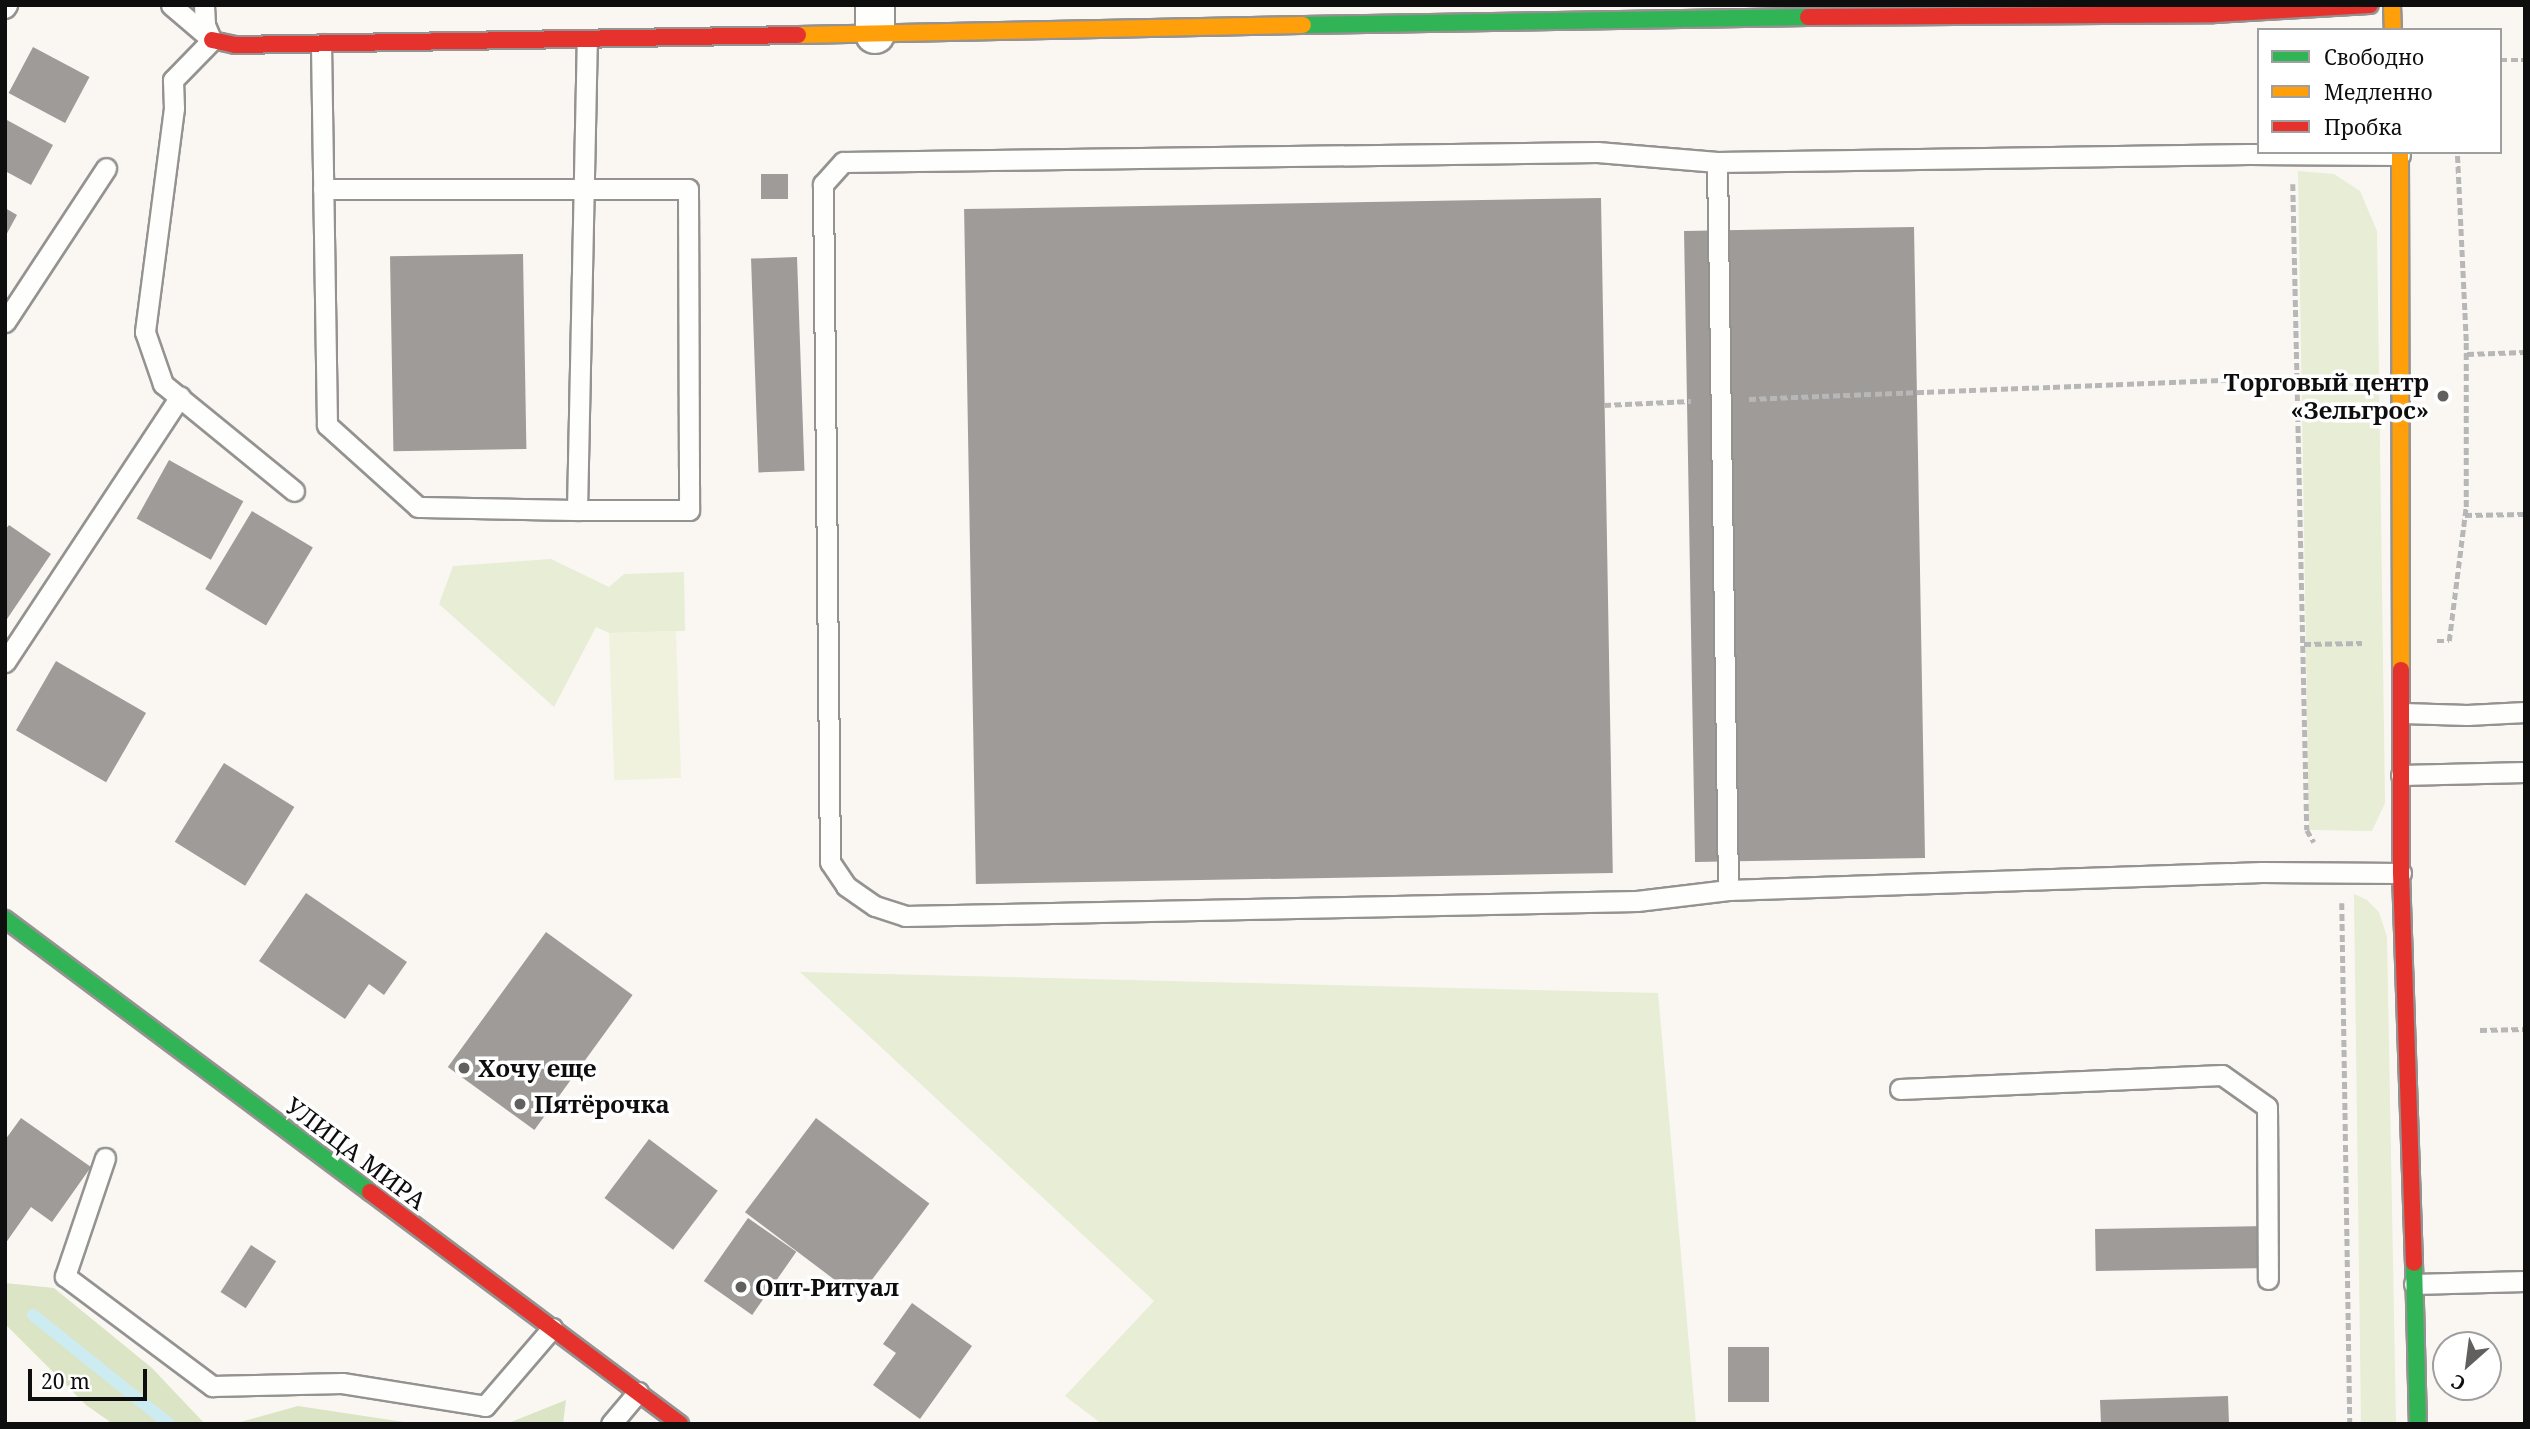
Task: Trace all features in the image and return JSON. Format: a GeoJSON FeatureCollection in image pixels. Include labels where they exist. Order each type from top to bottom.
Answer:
{"type":"FeatureCollection","features":[{"type":"Feature","properties":{"kind":"street"},"geometry":{"type":"LineString","coordinates":[[212,40],[235,45],[587,40],[875,20],[1664,11],[2214,10],[2370,5]]}},
{"type":"Feature","properties":{"kind":"street"},"geometry":{"type":"LineString","coordinates":[[2392,5],[2393,28]]}},
{"type":"Feature","properties":{"kind":"street"},"geometry":{"type":"LineString","coordinates":[[2400,154],[2400,642],[2403,713],[2401,873],[2418,1424]]}},
{"type":"Feature","properties":{"kind":"street","name":"УЛИЦА МИРА"},"geometry":{"type":"LineString","coordinates":[[5,919],[680,1424]]}},
{"type":"Feature","properties":{"kind":"lane"},"geometry":{"type":"LineString","coordinates":[[171,5],[212,40]]}},
{"type":"Feature","properties":{"kind":"lane"},"geometry":{"type":"LineString","coordinates":[[205,5],[205,25],[212,40]]}},
{"type":"Feature","properties":{"kind":"lane"},"geometry":{"type":"LineString","coordinates":[[212,40],[173,80],[174,107],[145,332],[163,383],[294,491]]}},
{"type":"Feature","properties":{"kind":"lane"},"geometry":{"type":"LineString","coordinates":[[577,510],[587,40]]}},
{"type":"Feature","properties":{"kind":"lane"},"geometry":{"type":"LineString","coordinates":[[321,44],[323,189],[327,425],[418,507],[689,510],[688,189],[323,189]]}},
{"type":"Feature","properties":{"kind":"lane"},"geometry":{"type":"LineString","coordinates":[[2400,154],[1717,162],[1597,152],[843,162],[823,184],[830,862],[846,886],[875,906],[905,916],[1637,901],[1728,890],[2329,872],[2401,873]]}},
{"type":"Feature","properties":{"kind":"lane"},"geometry":{"type":"LineString","coordinates":[[1717,162],[1728,890]]}},
{"type":"Feature","properties":{"kind":"lane"},"geometry":{"type":"LineString","coordinates":[[5,322],[106,168]]}},
{"type":"Feature","properties":{"kind":"lane"},"geometry":{"type":"LineString","coordinates":[[5,662],[180,397]]}},
{"type":"Feature","properties":{"kind":"lane"},"geometry":{"type":"LineString","coordinates":[[2403,713],[2467,715],[2525,712]]}},
{"type":"Feature","properties":{"kind":"lane"},"geometry":{"type":"LineString","coordinates":[[2401,775],[2525,772]]}},
{"type":"Feature","properties":{"kind":"lane"},"geometry":{"type":"LineString","coordinates":[[1900,1089],[2222,1075],[2267,1107],[2268,1279]]}},
{"type":"Feature","properties":{"kind":"lane"},"geometry":{"type":"LineString","coordinates":[[105,1158],[65,1276],[212,1386],[342,1383],[485,1406],[552,1328]]}},
{"type":"Feature","properties":{"kind":"lane"},"geometry":{"type":"LineString","coordinates":[[2414,1284],[2525,1281]]}},
{"type":"Feature","properties":{"kind":"lane"},"geometry":{"type":"LineString","coordinates":[[611,1424],[638,1392]]}},
{"type":"Feature","properties":{"kind":"path"},"geometry":{"type":"LineString","coordinates":[[2502,60],[2525,60]]}},
{"type":"Feature","properties":{"kind":"path"},"geometry":{"type":"LineString","coordinates":[[2293,154],[2307,830],[2342,893],[2350,1424]]}},
{"type":"Feature","properties":{"kind":"path"},"geometry":{"type":"LineString","coordinates":[[2467,354],[2525,352]]}},
{"type":"Feature","properties":{"kind":"path"},"geometry":{"type":"LineString","coordinates":[[1604,405],[2297,377]]}},
{"type":"Feature","properties":{"kind":"path"},"geometry":{"type":"LineString","coordinates":[[2465,515],[2525,514]]}},
{"type":"Feature","properties":{"kind":"path"},"geometry":{"type":"LineString","coordinates":[[2480,1030],[2525,1029]]}},
{"type":"Feature","properties":{"kind":"green space"},"geometry":{"type":"Polygon","coordinates":[[[2298,171],[2334,174],[2360,191],[2377,231],[2385,803],[2372,831],[2309,830],[2298,171]]]}},
{"type":"Feature","properties":{"kind":"green space"},"geometry":{"type":"Polygon","coordinates":[[[551,559],[609,587],[624,574],[684,572],[685,631],[609,633],[596,627],[554,707],[439,604],[453,566],[551,559]]]}},
{"type":"Feature","properties":{"kind":"green space"},"geometry":{"type":"Polygon","coordinates":[[[676,631],[681,778],[614,780],[609,633],[676,631]]]}},
{"type":"Feature","properties":{"kind":"green space"},"geometry":{"type":"Polygon","coordinates":[[[2354,894],[2367,900],[2379,912],[2387,937],[2396,1424],[2361,1424],[2354,894]]]}},
{"type":"Feature","properties":{"kind":"green space"},"geometry":{"type":"Polygon","coordinates":[[[800,972],[1658,993],[1696,1424],[1102,1424],[1065,1396],[1154,1301],[800,972]]]}},
{"type":"Feature","properties":{"kind":"green space"},"geometry":{"type":"Polygon","coordinates":[[[5,1283],[54,1288],[152,1368],[205,1424],[113,1424],[86,1405],[5,1324],[5,1283]]]}},
{"type":"Feature","properties":{"kind":"green space"},"geometry":{"type":"Polygon","coordinates":[[[566,1400],[563,1424],[506,1424],[566,1400]]]}},
{"type":"Feature","properties":{"kind":"green space"},"geometry":{"type":"Polygon","coordinates":[[[298,1406],[417,1424],[233,1424],[298,1406]]]}},
{"type":"Feature","properties":{"kind":"building"},"geometry":{"type":"Polygon","coordinates":[[[33,47],[90,77],[65,123],[9,93],[33,47]]]}},
{"type":"Feature","properties":{"kind":"building"},"geometry":{"type":"Polygon","coordinates":[[[5,119],[53,145],[31,185],[5,171],[5,119]]]}},
{"type":"Feature","properties":{"kind":"building"},"geometry":{"type":"Polygon","coordinates":[[[761,174],[788,174],[788,199],[761,199],[761,174]]]}},
{"type":"Feature","properties":{"kind":"building"},"geometry":{"type":"Polygon","coordinates":[[[1601,198],[1613,873],[976,884],[964,209],[1601,198]]]}},
{"type":"Feature","properties":{"kind":"building"},"geometry":{"type":"Polygon","coordinates":[[[5,208],[17,215],[5,237],[5,208]]]}},
{"type":"Feature","properties":{"kind":"building"},"geometry":{"type":"Polygon","coordinates":[[[1914,227],[1925,858],[1695,862],[1684,231],[1914,227]]]}},
{"type":"Feature","properties":{"kind":"building"},"geometry":{"type":"Polygon","coordinates":[[[523,254],[526,449],[393,451],[390,256],[523,254]]]}},
{"type":"Feature","properties":{"kind":"building"},"geometry":{"type":"Polygon","coordinates":[[[797,257],[804,471],[758,472],[751,259],[797,257]]]}},
{"type":"Feature","properties":{"kind":"building"},"geometry":{"type":"Polygon","coordinates":[[[169,460],[243,501],[211,560],[137,519],[169,460]]]}},
{"type":"Feature","properties":{"kind":"building"},"geometry":{"type":"Polygon","coordinates":[[[252,511],[313,548],[266,626],[205,589],[252,511]]]}},
{"type":"Feature","properties":{"kind":"building"},"geometry":{"type":"Polygon","coordinates":[[[9,525],[51,554],[5,622],[5,530],[9,525]]]}},
{"type":"Feature","properties":{"kind":"building"},"geometry":{"type":"Polygon","coordinates":[[[56,661],[146,713],[106,782],[16,730],[56,661]]]}},
{"type":"Feature","properties":{"kind":"building"},"geometry":{"type":"Polygon","coordinates":[[[224,763],[294,807],[245,886],[175,842],[224,763]]]}},
{"type":"Feature","properties":{"kind":"building"},"geometry":{"type":"Polygon","coordinates":[[[306,893],[407,962],[384,995],[369,984],[345,1019],[259,961],[306,893]]]}},
{"type":"Feature","properties":{"kind":"building"},"geometry":{"type":"Polygon","coordinates":[[[546,932],[633,995],[534,1130],[448,1067],[546,932]]]}},
{"type":"Feature","properties":{"kind":"building"},"geometry":{"type":"Polygon","coordinates":[[[21,1118],[91,1167],[52,1222],[31,1207],[5,1244],[5,1140],[21,1118]]]}},
{"type":"Feature","properties":{"kind":"building"},"geometry":{"type":"Polygon","coordinates":[[[816,1118],[929,1203],[858,1298],[745,1212],[816,1118]]]}},
{"type":"Feature","properties":{"kind":"building"},"geometry":{"type":"Polygon","coordinates":[[[649,1139],[718,1191],[673,1250],[604,1198],[649,1139]]]}},
{"type":"Feature","properties":{"kind":"building"},"geometry":{"type":"Polygon","coordinates":[[[748,1218],[796,1252],[752,1315],[704,1281],[748,1218]]]}},
{"type":"Feature","properties":{"kind":"building"},"geometry":{"type":"Polygon","coordinates":[[[2268,1226],[2269,1268],[2096,1271],[2095,1229],[2268,1226]]]}},
{"type":"Feature","properties":{"kind":"building"},"geometry":{"type":"Polygon","coordinates":[[[251,1245],[276,1261],[246,1308],[221,1292],[251,1245]]]}},
{"type":"Feature","properties":{"kind":"building"},"geometry":{"type":"Polygon","coordinates":[[[912,1303],[972,1346],[920,1419],[873,1385],[896,1353],[883,1344],[912,1303]]]}},
{"type":"Feature","properties":{"kind":"building"},"geometry":{"type":"Polygon","coordinates":[[[1728,1347],[1769,1347],[1769,1402],[1728,1402],[1728,1347]]]}},
{"type":"Feature","properties":{"kind":"building"},"geometry":{"type":"Polygon","coordinates":[[[2228,1396],[2229,1424],[2101,1424],[2100,1400],[2228,1396]]]}},
{"type":"Feature","properties":{"kind":"waterway"},"geometry":{"type":"LineString","coordinates":[[33,1315],[169,1424]]}},
{"type":"Feature","properties":{"kind":"traffic: fast"},"geometry":{"type":"LineString","coordinates":[[1303,25],[1808,17]]}},
{"type":"Feature","properties":{"kind":"traffic: fast"},"geometry":{"type":"LineString","coordinates":[[5,919],[370,1192]]}},
{"type":"Feature","properties":{"kind":"traffic: fast"},"geometry":{"type":"LineString","coordinates":[[2414,1263],[2418,1424]]}},
{"type":"Feature","properties":{"kind":"traffic: slow"},"geometry":{"type":"LineString","coordinates":[[2392,5],[2393,28]]}},
{"type":"Feature","properties":{"kind":"traffic: slow"},"geometry":{"type":"LineString","coordinates":[[798,35],[1303,25]]}},
{"type":"Feature","properties":{"kind":"traffic: slow"},"geometry":{"type":"LineString","coordinates":[[2400,154],[2401,670]]}},
{"type":"Feature","properties":{"kind":"traffic: jam"},"geometry":{"type":"LineString","coordinates":[[1808,17],[2214,14],[2370,5]]}},
{"type":"Feature","properties":{"kind":"traffic: jam"},"geometry":{"type":"LineString","coordinates":[[212,40],[235,45],[798,35]]}},
{"type":"Feature","properties":{"kind":"traffic: jam"},"geometry":{"type":"LineString","coordinates":[[2401,670],[2401,873],[2414,1263]]}},
{"type":"Feature","properties":{"kind":"traffic: jam"},"geometry":{"type":"LineString","coordinates":[[370,1192],[680,1424]]}},
{"type":"Feature","properties":{"kind":"place","name":"Торговый центр «Зельгрос»"},"geometry":{"type":"Point","coordinates":[2443,396]}},
{"type":"Feature","properties":{"kind":"place","name":"Хочу еще"},"geometry":{"type":"Point","coordinates":[464,1068]}},
{"type":"Feature","properties":{"kind":"place","name":"Пятёрочка"},"geometry":{"type":"Point","coordinates":[520,1104]}},
{"type":"Feature","properties":{"kind":"place","name":"Опт-Ритуал"},"geometry":{"type":"Point","coordinates":[741,1287]}}]}
